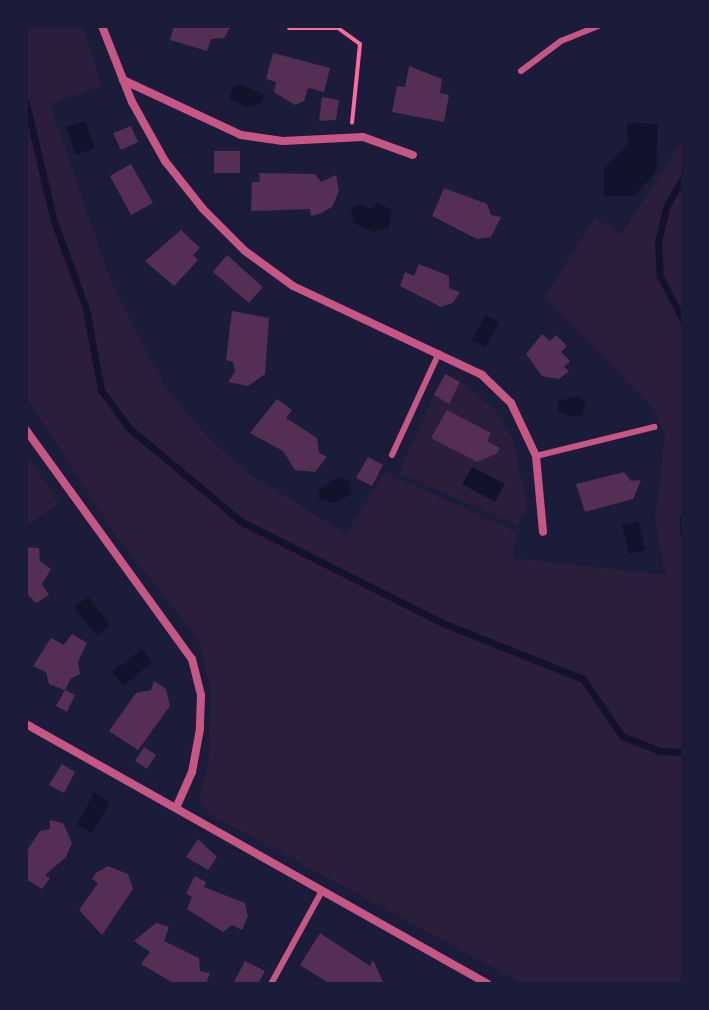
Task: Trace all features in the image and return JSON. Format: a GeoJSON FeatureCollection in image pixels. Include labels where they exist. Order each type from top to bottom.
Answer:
{"type":"FeatureCollection","features":[{"type":"Feature","properties":{"kind":"street"},"geometry":{"type":"LineString","coordinates":[[102,26],[143,124],[182,184],[259,263],[293,286],[439,353],[500,391],[520,417],[536,456],[543,532]]}},
{"type":"Feature","properties":{"kind":"street"},"geometry":{"type":"LineString","coordinates":[[123,80],[241,135],[283,141],[350,137],[413,155]]}},
{"type":"Feature","properties":{"kind":"street"},"geometry":{"type":"LineString","coordinates":[[26,430],[192,659],[199,680],[200,729],[192,772],[176,808]]}},
{"type":"Feature","properties":{"kind":"street"},"geometry":{"type":"LineString","coordinates":[[26,724],[488,984]]}},
{"type":"Feature","properties":{"kind":"lane"},"geometry":{"type":"LineString","coordinates":[[521,71],[561,41],[598,26]]}},
{"type":"Feature","properties":{"kind":"lane"},"geometry":{"type":"LineString","coordinates":[[392,455],[439,353]]}},
{"type":"Feature","properties":{"kind":"lane"},"geometry":{"type":"LineString","coordinates":[[536,456],[654,427]]}},
{"type":"Feature","properties":{"kind":"lane"},"geometry":{"type":"LineString","coordinates":[[271,984],[322,891]]}},
{"type":"Feature","properties":{"kind":"path"},"geometry":{"type":"LineString","coordinates":[[289,28],[338,28],[360,44],[350,137]]}},
{"type":"Feature","properties":{"kind":"shaded area"},"geometry":{"type":"Polygon","coordinates":[[[26,26],[83,26],[102,86],[50,104],[111,281],[166,389],[213,442],[251,475],[346,534],[385,473],[517,532],[513,558],[665,575],[655,521],[665,434],[652,406],[545,297],[595,217],[621,235],[683,139],[683,984],[524,984],[208,813],[199,799],[208,762],[211,693],[198,639],[115,534],[26,397],[26,26]]]}},
{"type":"Feature","properties":{"kind":"shaded area"},"geometry":{"type":"Polygon","coordinates":[[[240,84],[264,95],[261,104],[246,107],[229,99],[233,87],[240,84]]]}},
{"type":"Feature","properties":{"kind":"shaded area"},"geometry":{"type":"Polygon","coordinates":[[[85,121],[95,148],[76,155],[66,127],[85,121]]]}},
{"type":"Feature","properties":{"kind":"shaded area"},"geometry":{"type":"Polygon","coordinates":[[[627,123],[658,124],[656,172],[634,196],[604,196],[604,169],[628,144],[627,123]]]}},
{"type":"Feature","properties":{"kind":"shaded area"},"geometry":{"type":"Polygon","coordinates":[[[378,203],[392,210],[389,228],[373,232],[354,223],[351,208],[361,204],[370,209],[378,203]]]}},
{"type":"Feature","properties":{"kind":"shaded area"},"geometry":{"type":"Polygon","coordinates":[[[485,315],[499,322],[486,347],[472,340],[485,315]]]}},
{"type":"Feature","properties":{"kind":"shaded area"},"geometry":{"type":"Polygon","coordinates":[[[460,382],[495,409],[512,437],[528,506],[517,525],[399,473],[434,395],[449,404],[460,382]]]}},
{"type":"Feature","properties":{"kind":"shaded area"},"geometry":{"type":"Polygon","coordinates":[[[577,396],[586,402],[582,415],[569,416],[557,410],[559,401],[577,396]]]}},
{"type":"Feature","properties":{"kind":"shaded area"},"geometry":{"type":"Polygon","coordinates":[[[26,454],[59,503],[26,526],[26,454]]]}},
{"type":"Feature","properties":{"kind":"shaded area"},"geometry":{"type":"Polygon","coordinates":[[[472,467],[505,484],[495,502],[462,484],[472,467]]]}},
{"type":"Feature","properties":{"kind":"shaded area"},"geometry":{"type":"Polygon","coordinates":[[[339,476],[350,482],[351,494],[335,503],[319,499],[319,490],[339,476]]]}},
{"type":"Feature","properties":{"kind":"shaded area"},"geometry":{"type":"Polygon","coordinates":[[[638,521],[645,550],[629,554],[622,525],[638,521]]]}},
{"type":"Feature","properties":{"kind":"shaded area"},"geometry":{"type":"Polygon","coordinates":[[[88,597],[110,625],[97,636],[74,607],[88,597]]]}},
{"type":"Feature","properties":{"kind":"shaded area"},"geometry":{"type":"Polygon","coordinates":[[[142,649],[152,663],[123,686],[112,672],[142,649]]]}},
{"type":"Feature","properties":{"kind":"shaded area"},"geometry":{"type":"Polygon","coordinates":[[[94,793],[110,802],[92,833],[77,825],[94,793]]]}},
{"type":"Feature","properties":{"kind":"building"},"geometry":{"type":"Polygon","coordinates":[[[174,26],[231,26],[224,38],[211,39],[207,51],[170,40],[174,26]]]}},
{"type":"Feature","properties":{"kind":"building"},"geometry":{"type":"Polygon","coordinates":[[[273,53],[330,68],[324,92],[308,88],[304,101],[295,105],[274,92],[276,82],[266,79],[273,53]]]}},
{"type":"Feature","properties":{"kind":"building"},"geometry":{"type":"Polygon","coordinates":[[[409,66],[442,79],[440,93],[449,95],[444,122],[392,112],[397,86],[405,87],[409,66]]]}},
{"type":"Feature","properties":{"kind":"building"},"geometry":{"type":"Polygon","coordinates":[[[322,97],[339,100],[336,120],[319,121],[322,97]]]}},
{"type":"Feature","properties":{"kind":"building"},"geometry":{"type":"Polygon","coordinates":[[[131,126],[138,142],[121,150],[113,133],[131,126]]]}},
{"type":"Feature","properties":{"kind":"building"},"geometry":{"type":"Polygon","coordinates":[[[214,151],[240,151],[240,173],[214,173],[214,151]]]}},
{"type":"Feature","properties":{"kind":"building"},"geometry":{"type":"Polygon","coordinates":[[[131,164],[153,203],[131,215],[110,176],[131,164]]]}},
{"type":"Feature","properties":{"kind":"building"},"geometry":{"type":"Polygon","coordinates":[[[259,173],[315,174],[321,182],[336,175],[339,191],[332,207],[311,216],[310,209],[251,211],[252,182],[260,182],[259,173]]]}},
{"type":"Feature","properties":{"kind":"building"},"geometry":{"type":"Polygon","coordinates":[[[444,188],[487,204],[491,215],[501,217],[491,237],[477,239],[432,216],[444,188]]]}},
{"type":"Feature","properties":{"kind":"building"},"geometry":{"type":"Polygon","coordinates":[[[181,230],[200,248],[193,255],[198,260],[174,286],[145,261],[181,230]]]}},
{"type":"Feature","properties":{"kind":"building"},"geometry":{"type":"Polygon","coordinates":[[[227,255],[263,287],[249,303],[213,272],[227,255]]]}},
{"type":"Feature","properties":{"kind":"building"},"geometry":{"type":"Polygon","coordinates":[[[419,264],[449,276],[449,288],[460,292],[453,303],[441,307],[400,286],[405,272],[414,276],[419,264]]]}},
{"type":"Feature","properties":{"kind":"building"},"geometry":{"type":"Polygon","coordinates":[[[232,311],[269,318],[265,374],[248,386],[228,382],[235,372],[233,362],[226,360],[232,311]]]}},
{"type":"Feature","properties":{"kind":"building"},"geometry":{"type":"Polygon","coordinates":[[[542,334],[550,341],[556,335],[567,346],[561,352],[570,361],[564,367],[569,371],[559,379],[542,376],[526,354],[542,334]]]}},
{"type":"Feature","properties":{"kind":"building"},"geometry":{"type":"Polygon","coordinates":[[[445,374],[460,382],[449,404],[434,395],[445,374]]]}},
{"type":"Feature","properties":{"kind":"building"},"geometry":{"type":"Polygon","coordinates":[[[277,399],[292,410],[286,418],[317,438],[319,453],[327,457],[315,472],[295,470],[283,451],[250,433],[277,399]]]}},
{"type":"Feature","properties":{"kind":"building"},"geometry":{"type":"Polygon","coordinates":[[[447,410],[491,433],[487,441],[500,448],[496,454],[477,462],[431,438],[447,410]]]}},
{"type":"Feature","properties":{"kind":"building"},"geometry":{"type":"Polygon","coordinates":[[[368,457],[383,465],[372,486],[356,478],[368,457]]]}},
{"type":"Feature","properties":{"kind":"building"},"geometry":{"type":"Polygon","coordinates":[[[624,472],[631,481],[641,480],[633,499],[585,512],[576,484],[624,472]]]}},
{"type":"Feature","properties":{"kind":"building"},"geometry":{"type":"Polygon","coordinates":[[[26,547],[39,548],[40,561],[51,569],[42,584],[49,595],[36,603],[26,593],[26,547]]]}},
{"type":"Feature","properties":{"kind":"building"},"geometry":{"type":"Polygon","coordinates":[[[72,634],[87,643],[78,662],[80,674],[71,678],[65,690],[49,684],[46,672],[33,666],[51,638],[64,645],[72,634]]]}},
{"type":"Feature","properties":{"kind":"building"},"geometry":{"type":"Polygon","coordinates":[[[154,681],[166,689],[170,706],[138,750],[109,731],[136,693],[151,690],[154,681]]]}},
{"type":"Feature","properties":{"kind":"building"},"geometry":{"type":"Polygon","coordinates":[[[65,690],[75,695],[67,712],[56,706],[65,690]]]}},
{"type":"Feature","properties":{"kind":"building"},"geometry":{"type":"Polygon","coordinates":[[[144,747],[156,755],[147,769],[135,761],[144,747]]]}},
{"type":"Feature","properties":{"kind":"building"},"geometry":{"type":"Polygon","coordinates":[[[62,764],[75,772],[64,793],[49,785],[62,764]]]}},
{"type":"Feature","properties":{"kind":"building"},"geometry":{"type":"Polygon","coordinates":[[[50,820],[63,823],[72,843],[66,857],[45,875],[50,878],[42,889],[26,879],[26,852],[40,831],[50,829],[50,820]]]}},
{"type":"Feature","properties":{"kind":"building"},"geometry":{"type":"Polygon","coordinates":[[[198,839],[217,857],[208,870],[186,857],[198,839]]]}},
{"type":"Feature","properties":{"kind":"building"},"geometry":{"type":"Polygon","coordinates":[[[108,866],[128,874],[133,889],[102,935],[79,910],[98,883],[92,879],[108,866]]]}},
{"type":"Feature","properties":{"kind":"building"},"geometry":{"type":"Polygon","coordinates":[[[195,876],[206,882],[204,887],[245,903],[248,916],[242,930],[232,925],[223,932],[187,909],[192,897],[186,893],[195,876]]]}},
{"type":"Feature","properties":{"kind":"building"},"geometry":{"type":"Polygon","coordinates":[[[156,923],[169,927],[164,941],[199,958],[200,971],[210,973],[206,984],[175,984],[141,964],[150,952],[134,941],[156,923]]]}},
{"type":"Feature","properties":{"kind":"building"},"geometry":{"type":"Polygon","coordinates":[[[320,933],[370,966],[373,960],[384,984],[330,984],[300,965],[320,933]]]}},
{"type":"Feature","properties":{"kind":"building"},"geometry":{"type":"Polygon","coordinates":[[[245,961],[265,971],[258,984],[234,982],[245,961]]]}},
{"type":"Feature","properties":{"kind":"waterway"},"geometry":{"type":"LineString","coordinates":[[26,103],[54,221],[86,309],[101,390],[129,428],[242,522],[445,624],[583,679],[622,736],[660,751],[683,752]]}},
{"type":"Feature","properties":{"kind":"waterway"},"geometry":{"type":"LineString","coordinates":[[683,177],[666,208],[658,243],[660,276],[683,320]]}},
{"type":"Feature","properties":{"kind":"waterway"},"geometry":{"type":"LineString","coordinates":[[683,518],[683,533]]}}]}
